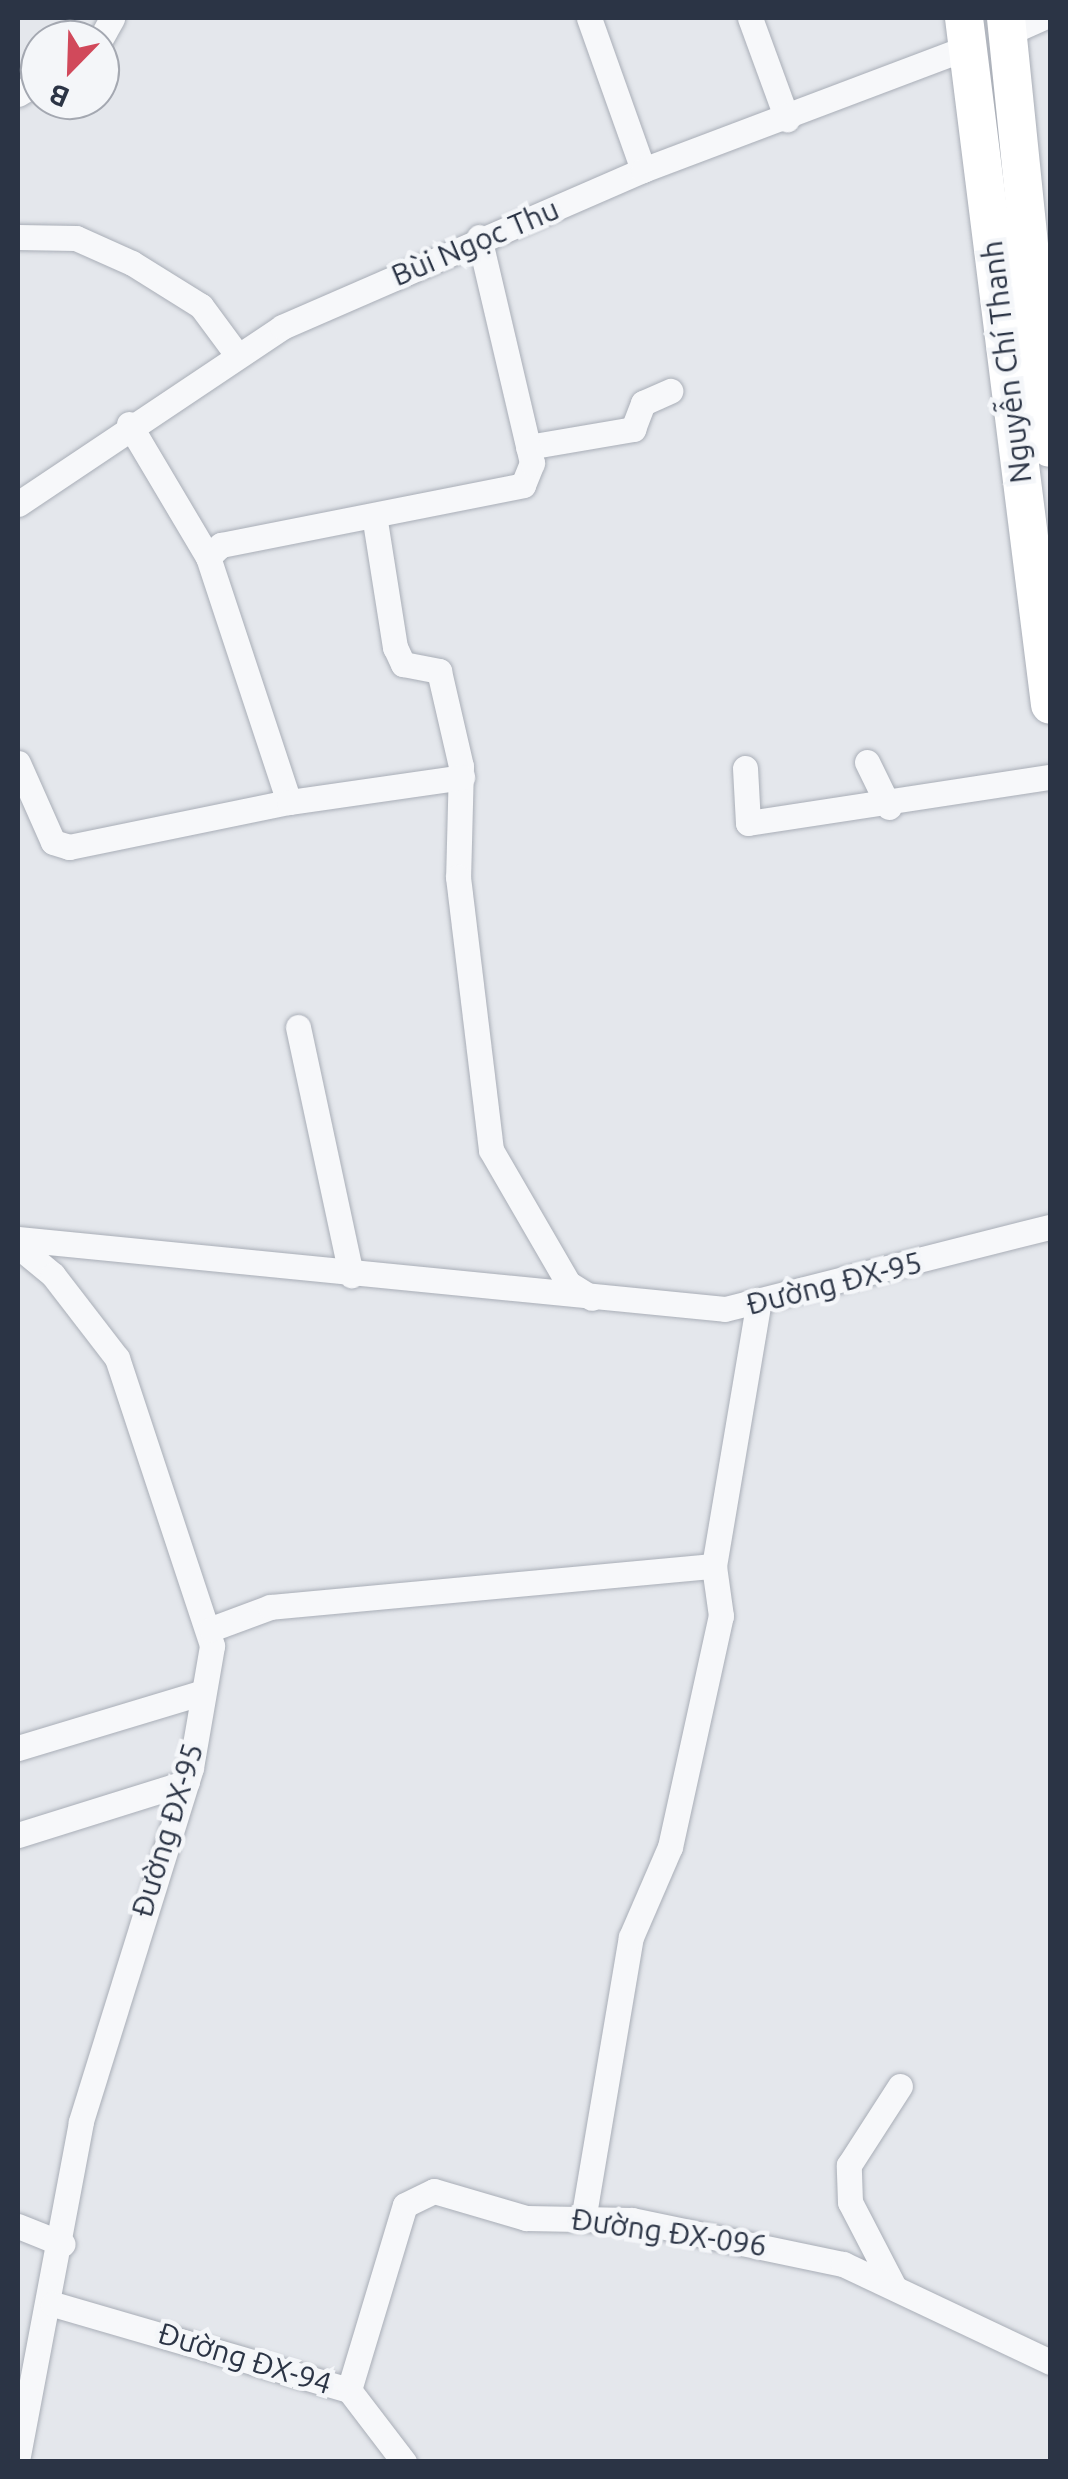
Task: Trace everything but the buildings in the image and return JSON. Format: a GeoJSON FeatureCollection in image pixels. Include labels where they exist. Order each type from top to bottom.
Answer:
{"type":"FeatureCollection","features":[{"type":"Feature","properties":{"kind":"main road"},"geometry":{"type":"LineString","coordinates":[[966,32],[1019,23]]}},
{"type":"Feature","properties":{"kind":"main road","name":"Nguyễn Chí Thanh"},"geometry":{"type":"LineString","coordinates":[[1019,23],[1029,410],[1050,705]]}},
{"type":"Feature","properties":{"kind":"main road","name":"Nguyễn Chí Thanh"},"geometry":{"type":"LineString","coordinates":[[966,32],[1029,410],[1050,448]]}},
{"type":"Feature","properties":{"kind":"street"},"geometry":{"type":"LineString","coordinates":[[589,18],[643,170]]}},
{"type":"Feature","properties":{"kind":"street"},"geometry":{"type":"LineString","coordinates":[[750,18],[786,119]]}},
{"type":"Feature","properties":{"kind":"street","name":"Bùi Ngọc Thu"},"geometry":{"type":"LineString","coordinates":[[18,504],[235,352],[479,237],[643,170],[786,119],[966,32]]}},
{"type":"Feature","properties":{"kind":"street"},"geometry":{"type":"LineString","coordinates":[[18,236],[76,238],[132,263],[201,306],[235,352]]}},
{"type":"Feature","properties":{"kind":"street"},"geometry":{"type":"LineString","coordinates":[[208,557],[221,545],[375,521],[508,494],[523,485],[528,447],[479,237]]}},
{"type":"Feature","properties":{"kind":"street"},"geometry":{"type":"LineString","coordinates":[[528,447],[633,429],[643,403],[670,390]]}},
{"type":"Feature","properties":{"kind":"street"},"geometry":{"type":"LineString","coordinates":[[128,424],[208,557],[289,802]]}},
{"type":"Feature","properties":{"kind":"street"},"geometry":{"type":"LineString","coordinates":[[375,521],[395,647],[403,664],[439,671],[462,777],[458,877],[491,1150],[568,1283],[592,1298]]}},
{"type":"Feature","properties":{"kind":"street"},"geometry":{"type":"LineString","coordinates":[[867,762],[889,807]]}},
{"type":"Feature","properties":{"kind":"street"},"geometry":{"type":"LineString","coordinates":[[18,764],[53,842],[69,848],[289,802],[462,777]]}},
{"type":"Feature","properties":{"kind":"street"},"geometry":{"type":"LineString","coordinates":[[745,768],[748,823],[889,807],[1050,778]]}},
{"type":"Feature","properties":{"kind":"street"},"geometry":{"type":"LineString","coordinates":[[298,1027],[351,1275]]}},
{"type":"Feature","properties":{"kind":"street","name":"Đường ĐX-95"},"geometry":{"type":"LineString","coordinates":[[18,1243],[592,1298],[758,1306],[1050,1227]]}},
{"type":"Feature","properties":{"kind":"street","name":"Đường ĐX-95"},"geometry":{"type":"LineString","coordinates":[[18,1243],[53,1275],[117,1358],[211,1629],[204,1692],[186,1782],[91,2085],[53,2304],[18,2455]]}},
{"type":"Feature","properties":{"kind":"street"},"geometry":{"type":"LineString","coordinates":[[584,2214],[631,1937],[670,1846],[721,1616],[714,1566],[758,1306]]}},
{"type":"Feature","properties":{"kind":"street"},"geometry":{"type":"LineString","coordinates":[[211,1629],[270,1606],[714,1566]]}},
{"type":"Feature","properties":{"kind":"street"},"geometry":{"type":"LineString","coordinates":[[18,1748],[204,1692]]}},
{"type":"Feature","properties":{"kind":"street"},"geometry":{"type":"LineString","coordinates":[[18,1835],[186,1782]]}},
{"type":"Feature","properties":{"kind":"street"},"geometry":{"type":"LineString","coordinates":[[893,2285],[850,2202],[850,2164],[900,2086]]}},
{"type":"Feature","properties":{"kind":"street","name":"Đường ĐX-096"},"geometry":{"type":"LineString","coordinates":[[349,2390],[380,2271],[416,2193],[526,2218],[584,2214],[776,2246],[893,2285],[1050,2362]]}},
{"type":"Feature","properties":{"kind":"street"},"geometry":{"type":"LineString","coordinates":[[18,2226],[62,2244]]}},
{"type":"Feature","properties":{"kind":"street","name":"Đường ĐX-94"},"geometry":{"type":"LineString","coordinates":[[53,2304],[349,2390],[404,2462]]}}]}
